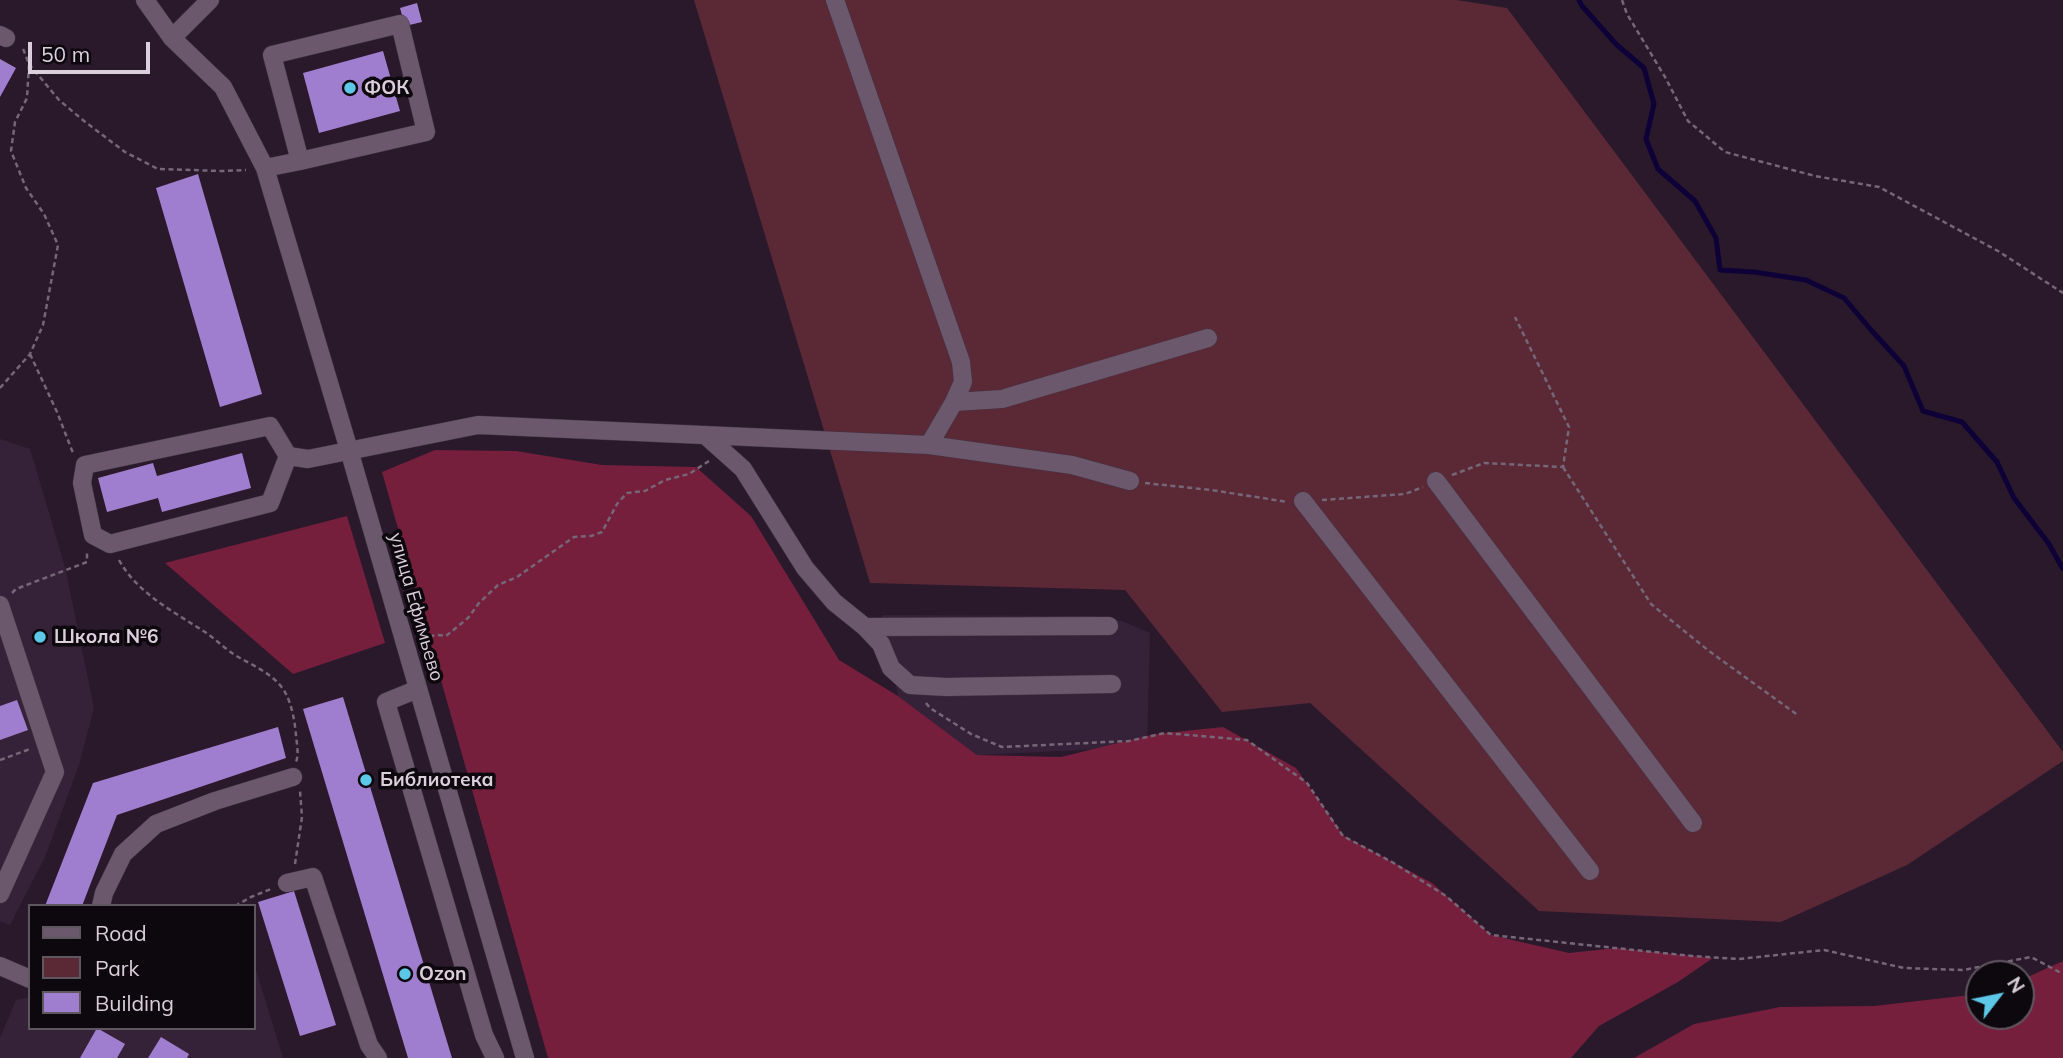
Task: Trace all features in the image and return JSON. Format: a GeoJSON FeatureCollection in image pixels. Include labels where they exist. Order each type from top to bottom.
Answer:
{"type":"FeatureCollection","features":[{"type":"Feature","properties":{"kind":"street","name":"улица Ефимьево"},"geometry":{"type":"LineString","coordinates":[[145,0],[172,38],[223,87],[265,168],[525,1058]]}},
{"type":"Feature","properties":{"kind":"street"},"geometry":{"type":"LineString","coordinates":[[172,38],[210,0]]}},
{"type":"Feature","properties":{"kind":"street"},"geometry":{"type":"LineString","coordinates":[[835,0],[961,362],[963,382],[929,444]]}},
{"type":"Feature","properties":{"kind":"street"},"geometry":{"type":"LineString","coordinates":[[265,168],[300,161],[426,132],[400,24],[272,55],[300,161]]}},
{"type":"Feature","properties":{"kind":"street"},"geometry":{"type":"LineString","coordinates":[[954,402],[1002,399],[1208,338]]}},
{"type":"Feature","properties":{"kind":"street"},"geometry":{"type":"LineString","coordinates":[[270,425],[288,456],[270,502],[110,544],[93,535],[82,483],[85,465],[270,425]]}},
{"type":"Feature","properties":{"kind":"street"},"geometry":{"type":"LineString","coordinates":[[288,456],[308,459],[478,425],[929,444],[1072,465],[1130,481]]}},
{"type":"Feature","properties":{"kind":"street"},"geometry":{"type":"LineString","coordinates":[[705,435],[743,469],[805,568],[834,602],[881,644],[891,668],[911,685],[946,687],[1112,684]]}},
{"type":"Feature","properties":{"kind":"street"},"geometry":{"type":"LineString","coordinates":[[1436,481],[1693,823]]}},
{"type":"Feature","properties":{"kind":"street"},"geometry":{"type":"LineString","coordinates":[[1303,501],[1590,871]]}},
{"type":"Feature","properties":{"kind":"street"},"geometry":{"type":"LineString","coordinates":[[0,605],[55,772],[0,894]]}},
{"type":"Feature","properties":{"kind":"street"},"geometry":{"type":"LineString","coordinates":[[865,627],[1109,626]]}},
{"type":"Feature","properties":{"kind":"street"},"geometry":{"type":"LineString","coordinates":[[418,689],[386,702],[484,1035],[495,1058]]}},
{"type":"Feature","properties":{"kind":"street"},"geometry":{"type":"LineString","coordinates":[[101,904],[104,893],[123,855],[156,824],[215,800],[292,777]]}},
{"type":"Feature","properties":{"kind":"street"},"geometry":{"type":"LineString","coordinates":[[287,884],[313,877],[369,1045],[378,1058]]}},
{"type":"Feature","properties":{"kind":"street"},"geometry":{"type":"LineString","coordinates":[[2,973],[28,979]]}},
{"type":"Feature","properties":{"kind":"path"},"geometry":{"type":"LineString","coordinates":[[1622,0],[1627,14],[1688,121],[1726,152],[1815,176],[1879,187],[1998,251],[2063,293]]}},
{"type":"Feature","properties":{"kind":"path"},"geometry":{"type":"LineString","coordinates":[[9,40],[60,100],[84,121],[125,152],[158,169],[222,172],[265,168]]}},
{"type":"Feature","properties":{"kind":"path"},"geometry":{"type":"LineString","coordinates":[[0,388],[30,354],[43,325],[58,245],[44,214],[26,188],[11,151],[15,122],[27,98],[29,64]]}},
{"type":"Feature","properties":{"kind":"path"},"geometry":{"type":"LineString","coordinates":[[1515,317],[1569,427],[1563,467],[1651,604],[1709,651],[1799,716]]}},
{"type":"Feature","properties":{"kind":"path"},"geometry":{"type":"LineString","coordinates":[[30,354],[57,412],[71,451],[85,465]]}},
{"type":"Feature","properties":{"kind":"path"},"geometry":{"type":"LineString","coordinates":[[404,639],[446,636],[468,618],[498,585],[517,577],[574,537],[591,536],[602,531],[617,504],[627,493],[645,491],[665,480],[689,474],[713,458],[721,448]]}},
{"type":"Feature","properties":{"kind":"path"},"geometry":{"type":"LineString","coordinates":[[1130,481],[1290,502],[1405,494],[1484,463],[1563,467]]}},
{"type":"Feature","properties":{"kind":"path"},"geometry":{"type":"LineString","coordinates":[[110,544],[122,567],[143,589],[168,610],[268,674],[286,692],[295,722],[298,757],[292,777],[302,794],[299,844],[287,884],[239,904]]}},
{"type":"Feature","properties":{"kind":"path"},"geometry":{"type":"LineString","coordinates":[[0,605],[16,589],[87,562],[87,549]]}},
{"type":"Feature","properties":{"kind":"path"},"geometry":{"type":"LineString","coordinates":[[911,685],[930,708],[971,734],[1002,747],[1129,741],[1165,733],[1247,740],[1307,783],[1343,836],[1392,862],[1446,896],[1491,935],[1739,959],[1824,950],[1904,968],[1963,970],[2031,957],[2063,974]]}},
{"type":"Feature","properties":{"kind":"path"},"geometry":{"type":"LineString","coordinates":[[0,760],[45,743]]}},
{"type":"Feature","properties":{"kind":"shaded area","name":"Школа №6"},"geometry":{"type":"Polygon","coordinates":[[[0,439],[30,449],[65,567],[94,708],[79,765],[45,857],[10,925],[0,921],[0,439]]]}},
{"type":"Feature","properties":{"kind":"shaded area"},"geometry":{"type":"Polygon","coordinates":[[[435,450],[516,451],[602,465],[696,467],[751,516],[839,660],[898,696],[977,755],[1061,757],[1155,734],[1223,727],[1296,768],[1344,836],[1432,883],[1491,935],[1569,953],[1616,948],[1713,958],[1678,982],[1599,1026],[1571,1058],[548,1058],[382,472],[435,450]]]}},
{"type":"Feature","properties":{"kind":"shaded area"},"geometry":{"type":"Polygon","coordinates":[[[347,516],[385,643],[293,674],[165,563],[347,516]]]}},
{"type":"Feature","properties":{"kind":"shaded area"},"geometry":{"type":"Polygon","coordinates":[[[882,615],[1092,616],[1122,621],[1150,633],[1147,747],[977,755],[898,696],[882,615]]]}},
{"type":"Feature","properties":{"kind":"shaded area"},"geometry":{"type":"Polygon","coordinates":[[[2063,961],[2063,1058],[1634,1058],[1694,1024],[1780,1007],[1874,1006],[1965,996],[1965,1030],[2035,1030],[2035,974],[2063,961]]]}},
{"type":"Feature","properties":{"kind":"shaded area"},"geometry":{"type":"Polygon","coordinates":[[[256,970],[283,1058],[0,1058],[0,1038],[16,1000],[28,997],[28,1030],[256,1030],[256,970]]]}},
{"type":"Feature","properties":{"kind":"green space"},"geometry":{"type":"Polygon","coordinates":[[[694,0],[1457,0],[1507,8],[2063,752],[2063,761],[1907,865],[1781,922],[1539,911],[1310,703],[1222,712],[1125,590],[870,583],[694,0]]]}},
{"type":"Feature","properties":{"kind":"building"},"geometry":{"type":"Polygon","coordinates":[[[417,3],[422,22],[405,26],[400,8],[417,3]]]}},
{"type":"Feature","properties":{"kind":"building","name":"ФОК"},"geometry":{"type":"Polygon","coordinates":[[[383,51],[400,111],[319,133],[303,73],[383,51]]]}},
{"type":"Feature","properties":{"kind":"building"},"geometry":{"type":"Polygon","coordinates":[[[0,59],[16,68],[0,97],[0,59]]]}},
{"type":"Feature","properties":{"kind":"building"},"geometry":{"type":"Polygon","coordinates":[[[198,174],[262,394],[220,407],[156,188],[198,174]]]}},
{"type":"Feature","properties":{"kind":"building"},"geometry":{"type":"Polygon","coordinates":[[[242,453],[251,488],[162,512],[158,498],[107,512],[98,478],[153,463],[157,476],[242,453]]]}},
{"type":"Feature","properties":{"kind":"building"},"geometry":{"type":"Polygon","coordinates":[[[343,697],[452,1058],[408,1058],[303,709],[343,697]]]}},
{"type":"Feature","properties":{"kind":"building"},"geometry":{"type":"Polygon","coordinates":[[[17,700],[28,730],[0,740],[0,706],[17,700]]]}},
{"type":"Feature","properties":{"kind":"building"},"geometry":{"type":"Polygon","coordinates":[[[278,727],[286,758],[117,815],[83,904],[46,904],[93,783],[278,727]]]}},
{"type":"Feature","properties":{"kind":"building"},"geometry":{"type":"Polygon","coordinates":[[[294,891],[336,1025],[300,1036],[258,902],[294,891]]]}},
{"type":"Feature","properties":{"kind":"building"},"geometry":{"type":"Polygon","coordinates":[[[96,1030],[125,1044],[117,1058],[80,1058],[96,1030]]]}},
{"type":"Feature","properties":{"kind":"building"},"geometry":{"type":"Polygon","coordinates":[[[161,1037],[189,1054],[187,1058],[148,1058],[161,1037]]]}},
{"type":"Feature","properties":{"kind":"waterway"},"geometry":{"type":"LineString","coordinates":[[1579,0],[1617,45],[1644,68],[1654,104],[1646,139],[1658,169],[1695,201],[1716,238],[1720,270],[1806,280],[1844,298],[1904,366],[1923,411],[1962,422],[1997,462],[2014,498],[2049,544],[2063,569]]}},
{"type":"Feature","properties":{"kind":"place","name":"ФОК"},"geometry":{"type":"Point","coordinates":[350,88]}},
{"type":"Feature","properties":{"kind":"place","name":"Школа №6"},"geometry":{"type":"Point","coordinates":[40,637]}},
{"type":"Feature","properties":{"kind":"place","name":"Библиотека"},"geometry":{"type":"Point","coordinates":[366,780]}},
{"type":"Feature","properties":{"kind":"place","name":"Ozon"},"geometry":{"type":"Point","coordinates":[405,974]}}]}
